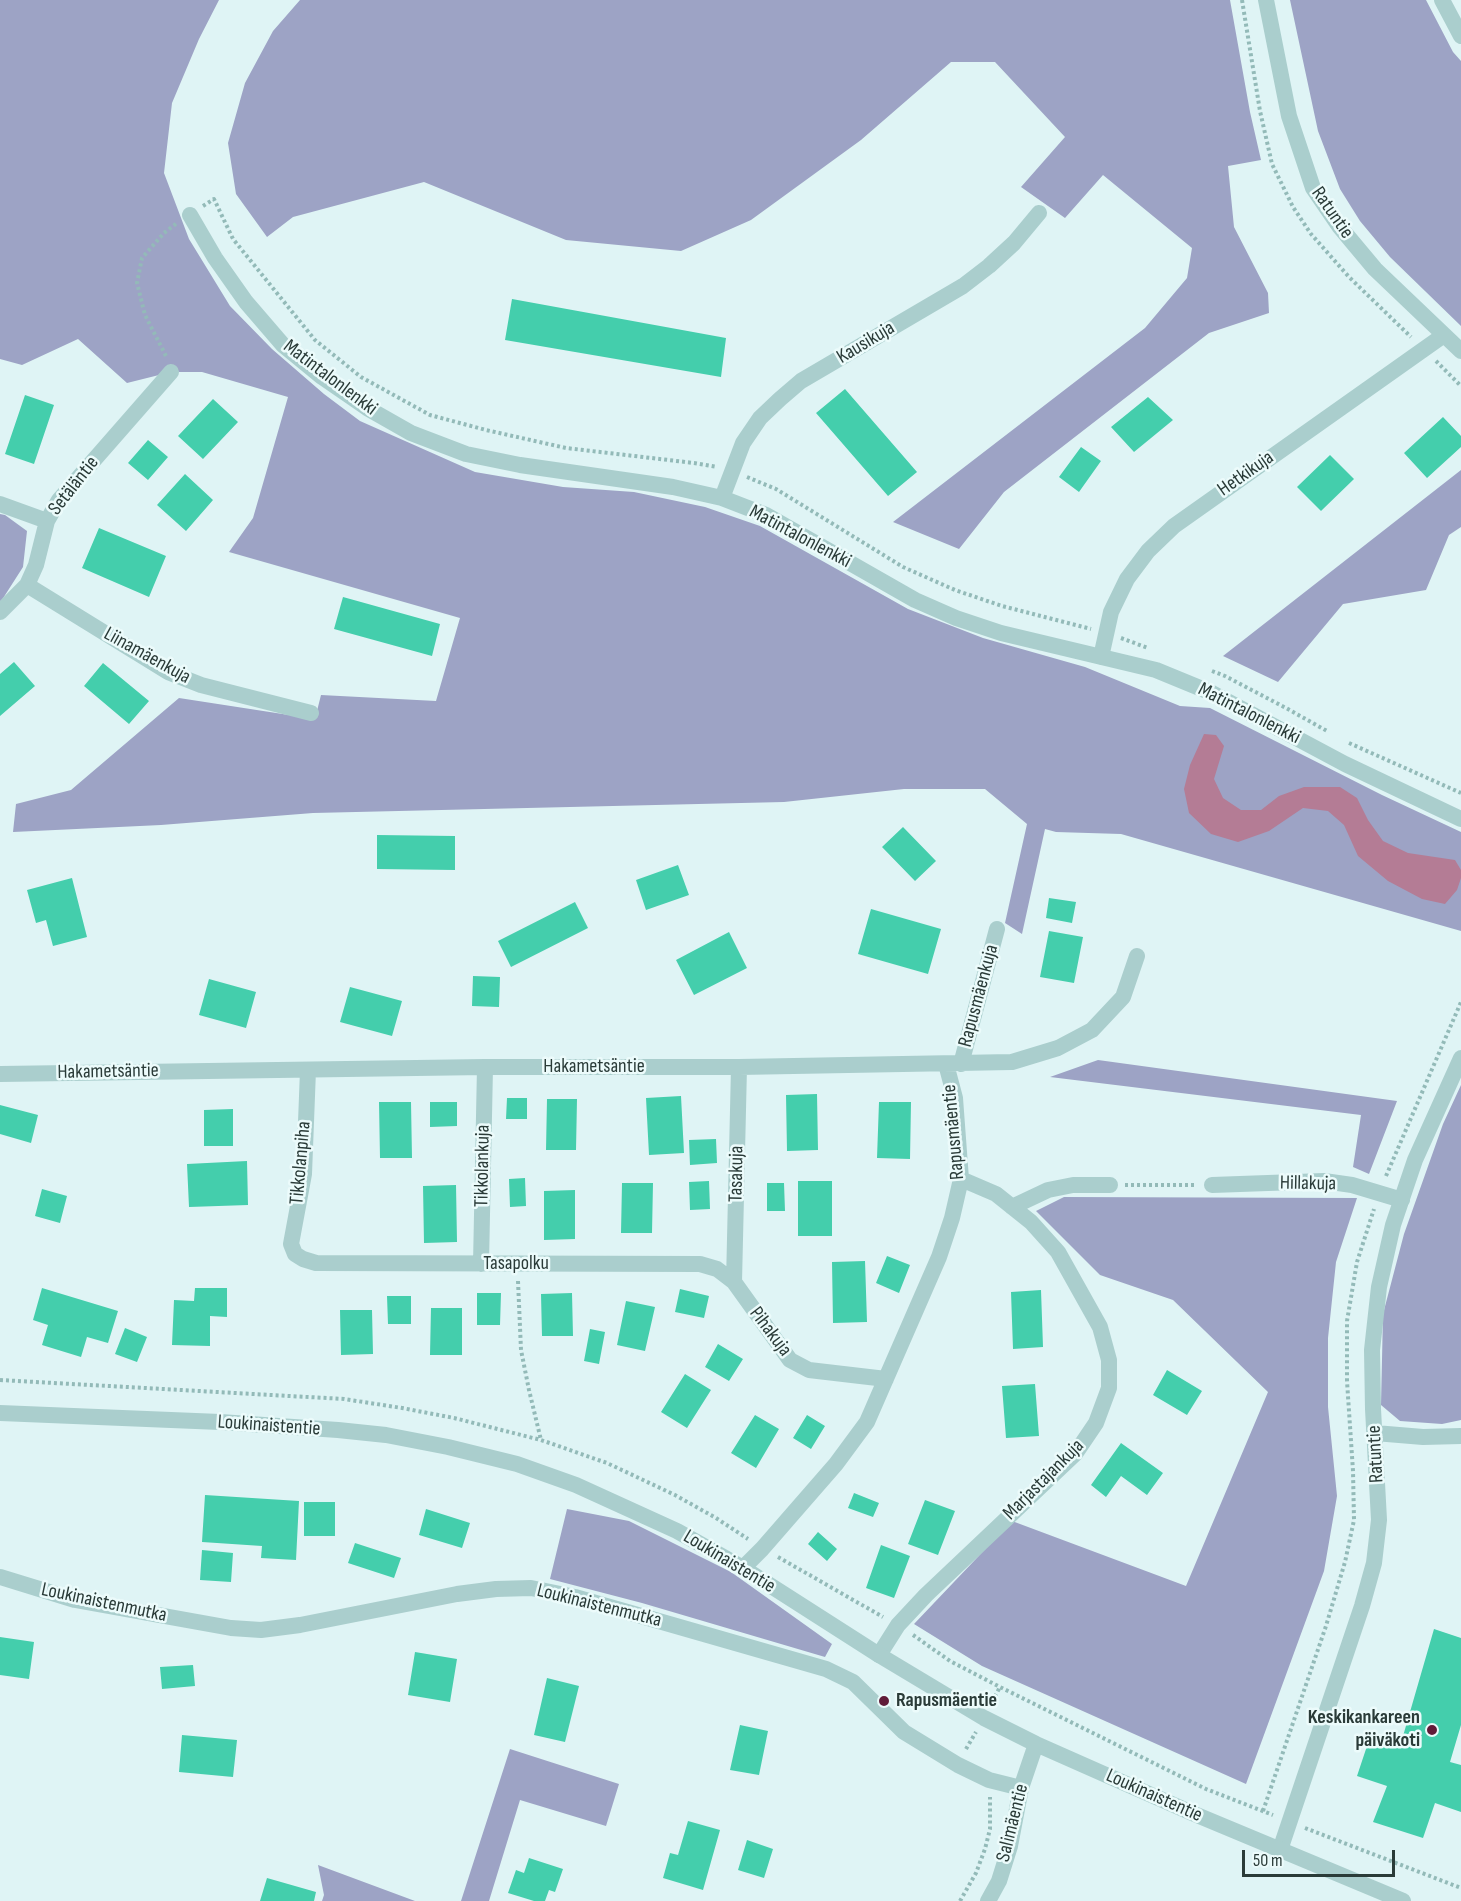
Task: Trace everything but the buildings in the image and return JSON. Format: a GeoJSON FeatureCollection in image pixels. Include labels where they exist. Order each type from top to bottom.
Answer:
{"type":"FeatureCollection","features":[{"type":"Feature","properties":{"kind":"street","name":"Ratuntie"},"geometry":{"type":"LineString","coordinates":[[1266,0],[1289,116],[1313,188],[1338,226],[1376,268],[1461,351]]}},
{"type":"Feature","properties":{"kind":"street"},"geometry":{"type":"LineString","coordinates":[[1442,0],[1461,36]]}},
{"type":"Feature","properties":{"kind":"street","name":"Kausikuja"},"geometry":{"type":"LineString","coordinates":[[722,498],[744,443],[760,418],[780,399],[801,381],[963,286],[1014,243],[1039,213]]}},
{"type":"Feature","properties":{"kind":"street","name":"Matintalonlenkki"},"geometry":{"type":"LineString","coordinates":[[190,214],[214,258],[246,302],[283,345],[322,377],[358,402],[411,433],[466,454],[520,465],[673,487],[722,498],[766,515],[915,600],[956,618],[1001,633],[1156,670],[1212,693],[1345,764],[1461,819]]}},
{"type":"Feature","properties":{"kind":"street","name":"Hetkikuja"},"geometry":{"type":"LineString","coordinates":[[1101,657],[1111,612],[1126,579],[1148,551],[1201,506],[1444,335]]}},
{"type":"Feature","properties":{"kind":"street","name":"Setäläntie"},"geometry":{"type":"LineString","coordinates":[[0,612],[27,585],[36,565],[47,521],[59,500],[171,372]]}},
{"type":"Feature","properties":{"kind":"street"},"geometry":{"type":"LineString","coordinates":[[0,504],[47,521]]}},
{"type":"Feature","properties":{"kind":"street","name":"Liinamäenkuja"},"geometry":{"type":"LineString","coordinates":[[27,585],[168,672],[201,685],[311,713]]}},
{"type":"Feature","properties":{"kind":"street","name":"Rapusmäenkuja"},"geometry":{"type":"LineString","coordinates":[[954,1064],[997,929]]}},
{"type":"Feature","properties":{"kind":"street","name":"Hakametsäntie"},"geometry":{"type":"LineString","coordinates":[[0,1074],[1012,1062],[1058,1048],[1092,1030],[1123,997],[1137,956]]}},
{"type":"Feature","properties":{"kind":"street","name":"Ratuntie"},"geometry":{"type":"LineString","coordinates":[[1280,1850],[1362,1606],[1374,1563],[1379,1520],[1372,1350],[1379,1287],[1393,1225],[1415,1160],[1461,1058]]}},
{"type":"Feature","properties":{"kind":"street","name":"Rapusmäentie"},"geometry":{"type":"LineString","coordinates":[[742,1569],[836,1464],[867,1422],[939,1257],[952,1218],[961,1179],[954,1064]]}},
{"type":"Feature","properties":{"kind":"street","name":"Tikkolankuja"},"geometry":{"type":"LineString","coordinates":[[481,1264],[485,1067]]}},
{"type":"Feature","properties":{"kind":"street","name":"Tasakuja"},"geometry":{"type":"LineString","coordinates":[[734,1282],[739,1067]]}},
{"type":"Feature","properties":{"kind":"street","name":"Tikkolanpiha"},"geometry":{"type":"LineString","coordinates":[[295,1254],[291,1244],[304,1174],[308,1070]]}},
{"type":"Feature","properties":{"kind":"street","name":"Marjastajankuja"},"geometry":{"type":"LineString","coordinates":[[879,1655],[898,1626],[926,1595],[1075,1454],[1096,1423],[1109,1388],[1109,1360],[1100,1327],[1058,1252],[1032,1222],[996,1194],[961,1179]]}},
{"type":"Feature","properties":{"kind":"street","name":"Hillakuja"},"geometry":{"type":"LineString","coordinates":[[1212,1185],[1324,1181],[1352,1185],[1402,1200]]}},
{"type":"Feature","properties":{"kind":"street"},"geometry":{"type":"LineString","coordinates":[[1012,1207],[1048,1190],[1073,1185],[1110,1185]]}},
{"type":"Feature","properties":{"kind":"street","name":"Tasapolku"},"geometry":{"type":"LineString","coordinates":[[295,1254],[316,1263],[700,1264],[717,1269],[734,1282]]}},
{"type":"Feature","properties":{"kind":"street","name":"Pihakuja"},"geometry":{"type":"LineString","coordinates":[[734,1282],[790,1360],[809,1370],[886,1379]]}},
{"type":"Feature","properties":{"kind":"street","name":"Loukinaistentie"},"geometry":{"type":"LineString","coordinates":[[0,1413],[296,1427],[386,1435],[517,1464],[576,1485],[677,1531],[984,1718],[1036,1744],[1192,1813],[1403,1901]]}},
{"type":"Feature","properties":{"kind":"street"},"geometry":{"type":"LineString","coordinates":[[1375,1433],[1423,1437],[1461,1436]]}},
{"type":"Feature","properties":{"kind":"street","name":"Loukinaistenmutka"},"geometry":{"type":"LineString","coordinates":[[0,1577],[75,1600],[231,1628],[251,1629],[300,1625],[457,1594],[496,1589],[531,1588],[575,1597],[826,1669],[853,1682],[903,1732],[958,1765],[989,1780],[1021,1788]]}},
{"type":"Feature","properties":{"kind":"street","name":"Salimäentie"},"geometry":{"type":"LineString","coordinates":[[988,1901],[999,1881],[1010,1846],[1021,1788],[1036,1744]]}},
{"type":"Feature","properties":{"kind":"path"},"geometry":{"type":"LineString","coordinates":[[171,372],[165,353],[144,315],[136,283],[142,258],[164,233],[214,199]]}},
{"type":"Feature","properties":{"kind":"path"},"geometry":{"type":"LineString","coordinates":[[1110,1185],[1212,1185]]}},
{"type":"Feature","properties":{"kind":"path"},"geometry":{"type":"LineString","coordinates":[[517,1264],[521,1350],[541,1440]]}},
{"type":"Feature","properties":{"kind":"path"},"geometry":{"type":"LineString","coordinates":[[960,1901],[976,1873],[990,1829],[989,1780]]}},
{"type":"Feature","properties":{"kind":"shaded area"},"geometry":{"type":"Polygon","coordinates":[[[0,0],[219,0],[199,39],[172,103],[164,173],[189,239],[230,306],[272,349],[324,394],[360,421],[475,472],[563,487],[634,492],[705,507],[760,526],[908,609],[983,638],[1085,667],[1180,706],[1210,708],[1382,795],[1461,832],[1461,931],[1121,834],[1056,832],[1045,829],[1022,934],[1005,923],[1027,824],[985,789],[904,789],[784,802],[313,813],[161,825],[13,832],[16,804],[71,790],[179,698],[315,719],[321,695],[436,701],[460,618],[229,552],[253,518],[288,397],[202,372],[171,372],[127,383],[78,339],[22,365],[0,359],[0,0]]]}},
{"type":"Feature","properties":{"kind":"shaded area"},"geometry":{"type":"Polygon","coordinates":[[[300,0],[1230,0],[1261,160],[1228,166],[1234,227],[1268,293],[1269,313],[1209,333],[1004,492],[959,549],[893,522],[1145,328],[1187,278],[1192,248],[1103,175],[1065,218],[1021,187],[1065,137],[995,62],[951,62],[861,140],[751,220],[681,251],[566,240],[424,182],[293,217],[267,237],[236,194],[228,143],[245,83],[273,31],[300,0]]]}},
{"type":"Feature","properties":{"kind":"shaded area"},"geometry":{"type":"Polygon","coordinates":[[[1290,0],[1426,0],[1453,52],[1461,61],[1461,326],[1390,257],[1360,221],[1340,189],[1318,131],[1290,0]]]}},
{"type":"Feature","properties":{"kind":"shaded area"},"geometry":{"type":"Polygon","coordinates":[[[1461,470],[1461,527],[1449,535],[1426,590],[1343,604],[1278,682],[1223,656],[1461,470]]]}},
{"type":"Feature","properties":{"kind":"shaded area"},"geometry":{"type":"Polygon","coordinates":[[[0,514],[5,515],[27,531],[23,567],[0,603],[0,514]]]}},
{"type":"Feature","properties":{"kind":"shaded area"},"geometry":{"type":"Polygon","coordinates":[[[1204,734],[1216,735],[1224,746],[1214,779],[1223,798],[1241,810],[1261,810],[1279,796],[1304,787],[1340,787],[1357,798],[1368,820],[1383,841],[1408,853],[1455,860],[1461,870],[1457,890],[1445,904],[1422,899],[1388,881],[1358,856],[1344,825],[1328,811],[1303,808],[1269,831],[1238,842],[1211,834],[1189,813],[1184,789],[1190,765],[1204,734]]]}},
{"type":"Feature","properties":{"kind":"shaded area"},"geometry":{"type":"Polygon","coordinates":[[[1098,1060],[1397,1101],[1369,1174],[1353,1167],[1361,1115],[1050,1077],[1098,1060]]]}},
{"type":"Feature","properties":{"kind":"shaded area"},"geometry":{"type":"Polygon","coordinates":[[[1461,1085],[1461,1420],[1442,1424],[1400,1421],[1381,1405],[1383,1314],[1404,1234],[1443,1124],[1461,1085]]]}},
{"type":"Feature","properties":{"kind":"shaded area"},"geometry":{"type":"Polygon","coordinates":[[[1064,1197],[1357,1198],[1336,1262],[1328,1338],[1328,1407],[1337,1496],[1324,1571],[1246,1784],[982,1666],[914,1624],[1012,1521],[1186,1586],[1268,1392],[1173,1300],[1100,1275],[1036,1211],[1064,1197]]]}},
{"type":"Feature","properties":{"kind":"shaded area"},"geometry":{"type":"Polygon","coordinates":[[[567,1509],[629,1521],[731,1572],[832,1644],[825,1657],[642,1603],[550,1579],[567,1509]]]}},
{"type":"Feature","properties":{"kind":"shaded area"},"geometry":{"type":"Polygon","coordinates":[[[510,1749],[619,1784],[606,1826],[520,1800],[489,1901],[461,1901],[510,1749]]]}},
{"type":"Feature","properties":{"kind":"shaded area"},"geometry":{"type":"Polygon","coordinates":[[[318,1865],[415,1901],[322,1901],[324,1895],[318,1865]]]}},
{"type":"Feature","properties":{"kind":"place","name":"Rapusmäentie"},"geometry":{"type":"Point","coordinates":[884,1701]}},
{"type":"Feature","properties":{"kind":"place","name":"Keskikankareen päiväkoti"},"geometry":{"type":"Point","coordinates":[1432,1730]}}]}
